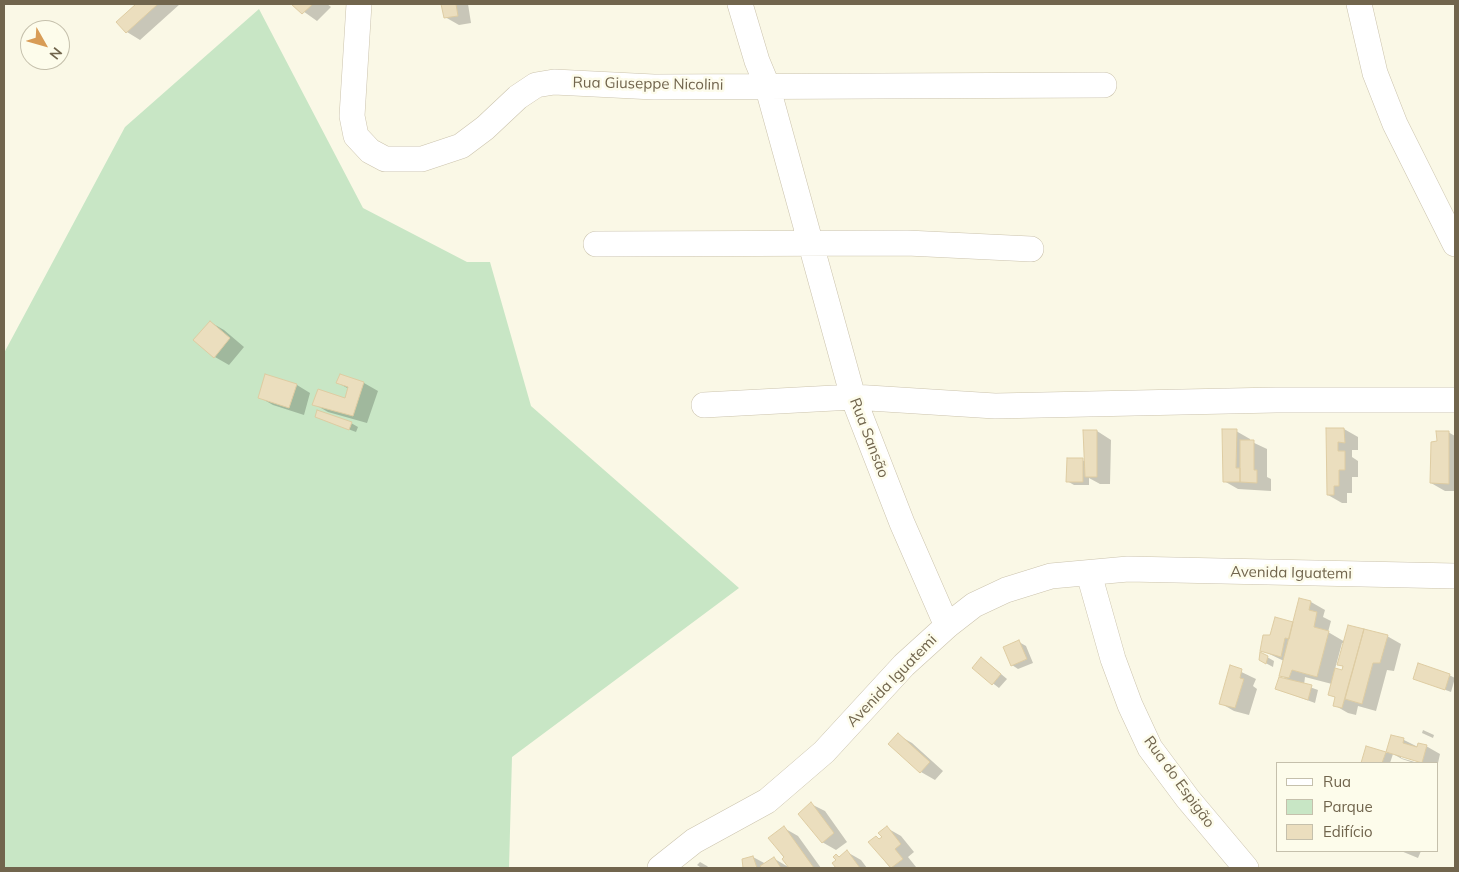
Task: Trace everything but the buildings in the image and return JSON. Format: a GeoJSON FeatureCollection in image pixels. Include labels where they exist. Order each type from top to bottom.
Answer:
{"type":"FeatureCollection","features":[{"type":"Feature","properties":{"kind":"street","name":"Rua Giuseppe Nicolini"},"geometry":{"type":"LineString","coordinates":[[359,4],[352,116],[356,136],[370,151],[385,159],[422,159],[460,146],[485,128],[518,97],[536,85],[554,82],[654,86],[1104,85]]}},
{"type":"Feature","properties":{"kind":"street","name":"Rua Sansão"},"geometry":{"type":"LineString","coordinates":[[740,4],[757,61],[767,85],[812,243],[853,398],[902,523],[947,626]]}},
{"type":"Feature","properties":{"kind":"street"},"geometry":{"type":"LineString","coordinates":[[1359,4],[1375,72],[1395,124],[1455,244]]}},
{"type":"Feature","properties":{"kind":"street"},"geometry":{"type":"LineString","coordinates":[[596,244],[907,243],[1031,249]]}},
{"type":"Feature","properties":{"kind":"street"},"geometry":{"type":"LineString","coordinates":[[704,405],[853,398],[995,406],[1276,400],[1455,400]]}},
{"type":"Feature","properties":{"kind":"street","name":"Avenida Iguatemi"},"geometry":{"type":"LineString","coordinates":[[660,868],[694,841],[767,801],[824,752],[904,665],[947,626],[974,604],[1006,590],[1052,576],[1128,569],[1455,576]]}},
{"type":"Feature","properties":{"kind":"street","name":"Rua do Espigão"},"geometry":{"type":"LineString","coordinates":[[1089,574],[1112,660],[1150,748],[1188,799],[1246,868]]}},
{"type":"Feature","properties":{"kind":"green space"},"geometry":{"type":"Polygon","coordinates":[[[259,9],[363,208],[467,262],[490,262],[531,406],[739,588],[512,757],[509,868],[4,868],[4,353],[125,127],[259,9]]]}}]}
